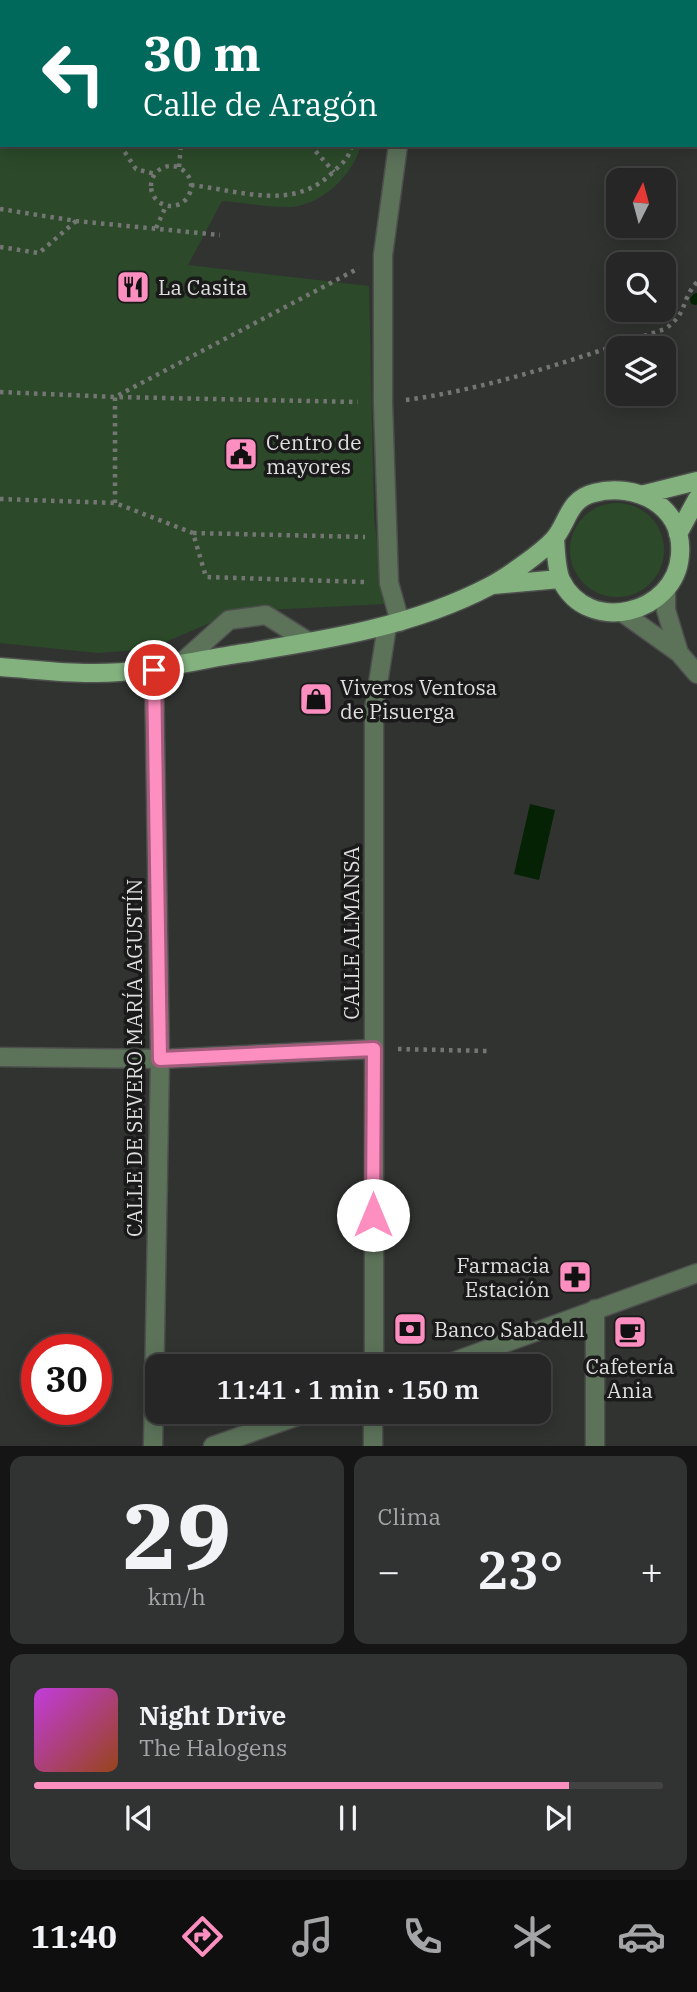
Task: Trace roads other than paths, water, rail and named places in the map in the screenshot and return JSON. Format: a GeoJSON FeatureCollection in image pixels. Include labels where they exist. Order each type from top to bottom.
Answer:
{"type":"FeatureCollection","features":[{"type":"Feature","properties":{"kind":"main road"},"geometry":{"type":"LineString","coordinates":[[0,667],[90,673],[154,670],[393,624],[442,609],[493,585],[555,538],[567,512],[589,494],[617,487],[645,494],[697,481]]}},
{"type":"Feature","properties":{"kind":"main road"},"geometry":{"type":"LineString","coordinates":[[555,538],[560,579],[576,599],[598,611],[623,613],[647,607],[666,590],[679,564],[678,534],[671,518],[645,494]]}},
{"type":"Feature","properties":{"kind":"main road"},"geometry":{"type":"LineString","coordinates":[[678,534],[697,499]]}},
{"type":"Feature","properties":{"kind":"main road"},"geometry":{"type":"LineString","coordinates":[[493,585],[560,579]]}},
{"type":"Feature","properties":{"kind":"street"},"geometry":{"type":"LineString","coordinates":[[393,624],[386,537],[383,255],[398,147]]}},
{"type":"Feature","properties":{"kind":"street"},"geometry":{"type":"LineString","coordinates":[[666,590],[667,610],[679,653]]}},
{"type":"Feature","properties":{"kind":"street"},"geometry":{"type":"LineString","coordinates":[[623,613],[645,632],[679,653],[697,674]]}},
{"type":"Feature","properties":{"kind":"street"},"geometry":{"type":"LineString","coordinates":[[180,664],[229,620],[266,615],[309,642]]}},
{"type":"Feature","properties":{"kind":"street","name":"CALLE ALMANSA"},"geometry":{"type":"LineString","coordinates":[[374,1354],[374,709],[393,624]]}},
{"type":"Feature","properties":{"kind":"street","name":"CALLE DE SEVERO MARÍA AGUSTÍN"},"geometry":{"type":"LineString","coordinates":[[153,1446],[160,1059],[154,670]]}},
{"type":"Feature","properties":{"kind":"street"},"geometry":{"type":"LineString","coordinates":[[0,1057],[160,1059],[374,1049]]}},
{"type":"Feature","properties":{"kind":"street"},"geometry":{"type":"LineString","coordinates":[[474,1354],[697,1273]]}},
{"type":"Feature","properties":{"kind":"street"},"geometry":{"type":"LineString","coordinates":[[595,1446],[596,1309]]}},
{"type":"Feature","properties":{"kind":"street"},"geometry":{"type":"LineString","coordinates":[[213,1446],[275,1424]]}},
{"type":"Feature","properties":{"kind":"street"},"geometry":{"type":"LineString","coordinates":[[373,1424],[373,1446]]}},
{"type":"Feature","properties":{"kind":"place","name":"La Casita"},"geometry":{"type":"Point","coordinates":[133,287]}},
{"type":"Feature","properties":{"kind":"place","name":"Centro de mayores"},"geometry":{"type":"Point","coordinates":[241,454]}},
{"type":"Feature","properties":{"kind":"place","name":"Viveros Ventosa de Pisuerga"},"geometry":{"type":"Point","coordinates":[316,699]}},
{"type":"Feature","properties":{"kind":"place","name":"Farmacia Estación"},"geometry":{"type":"Point","coordinates":[575,1277]}},
{"type":"Feature","properties":{"kind":"place","name":"Banco Sabadell"},"geometry":{"type":"Point","coordinates":[410,1329]}},
{"type":"Feature","properties":{"kind":"place","name":"Cafetería Ania"},"geometry":{"type":"Point","coordinates":[630,1332]}}]}
